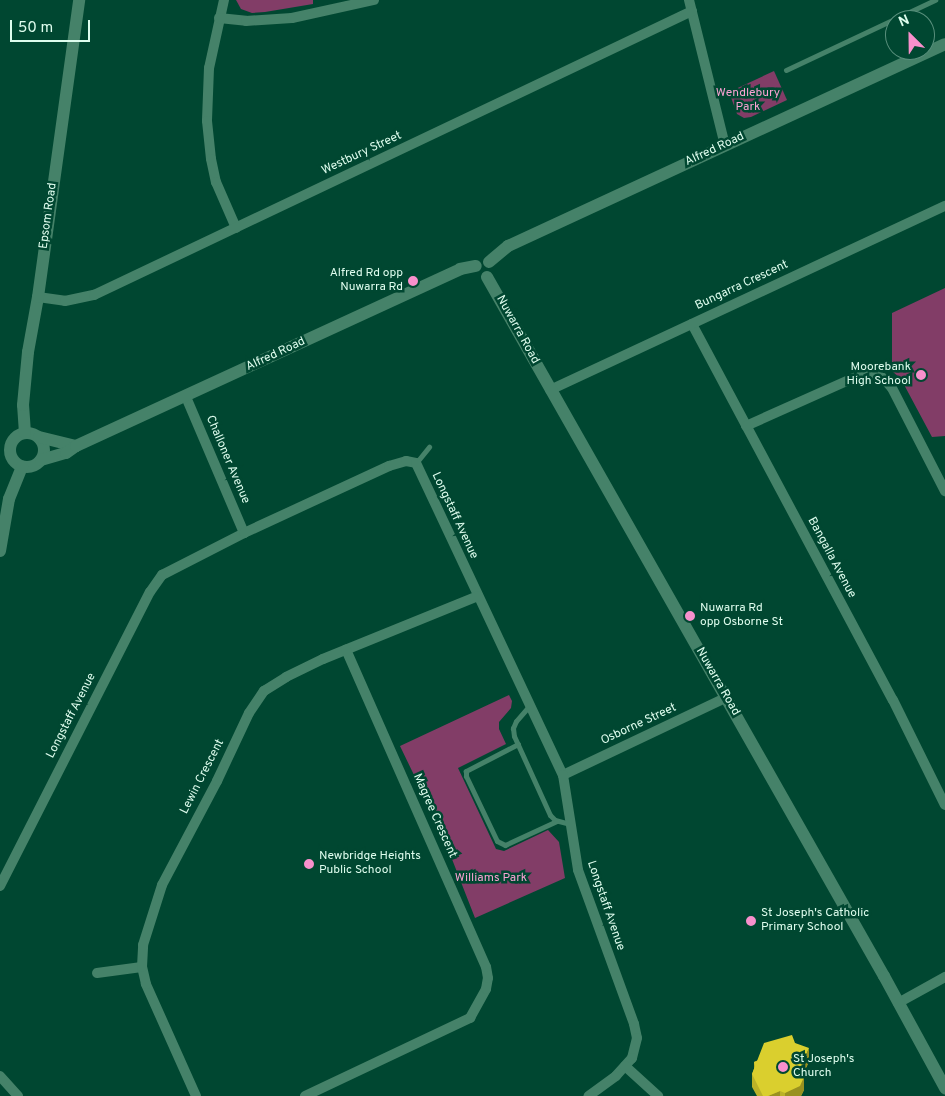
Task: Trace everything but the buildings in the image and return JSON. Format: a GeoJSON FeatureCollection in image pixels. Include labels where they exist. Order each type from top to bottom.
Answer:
{"type":"FeatureCollection","features":[{"type":"Feature","properties":{"kind":"street","name":"Epsom Road"},"geometry":{"type":"LineString","coordinates":[[25,433],[22,405],[79,0]]}},
{"type":"Feature","properties":{"kind":"street"},"geometry":{"type":"LineString","coordinates":[[224,0],[209,68],[207,121],[216,182],[236,228]]}},
{"type":"Feature","properties":{"kind":"street"},"geometry":{"type":"LineString","coordinates":[[219,18],[246,21],[292,18],[374,0]]}},
{"type":"Feature","properties":{"kind":"street"},"geometry":{"type":"LineString","coordinates":[[689,0],[726,145]]}},
{"type":"Feature","properties":{"kind":"street","name":"Westbury Street"},"geometry":{"type":"LineString","coordinates":[[38,297],[65,301],[94,295],[692,11]]}},
{"type":"Feature","properties":{"kind":"street","name":"Alfred Road"},"geometry":{"type":"LineString","coordinates":[[489,262],[508,246],[945,44]]}},
{"type":"Feature","properties":{"kind":"street","name":"Bungarra Crescent"},"geometry":{"type":"LineString","coordinates":[[550,390],[945,206]]}},
{"type":"Feature","properties":{"kind":"street"},"geometry":{"type":"LineString","coordinates":[[482,261],[489,262],[493,272],[487,277],[480,276],[476,272],[476,266],[482,261]]}},
{"type":"Feature","properties":{"kind":"street","name":"Alfred Road"},"geometry":{"type":"LineString","coordinates":[[41,460],[66,453],[76,446],[186,397],[460,269],[476,266]]}},
{"type":"Feature","properties":{"kind":"street","name":"Nuwarra Road"},"geometry":{"type":"LineString","coordinates":[[487,277],[945,1088]]}},
{"type":"Feature","properties":{"kind":"street","name":"Bangalla Avenue"},"geometry":{"type":"LineString","coordinates":[[692,324],[893,700],[945,805]]}},
{"type":"Feature","properties":{"kind":"street"},"geometry":{"type":"LineString","coordinates":[[746,426],[867,372],[883,378],[892,388],[945,492]]}},
{"type":"Feature","properties":{"kind":"street","name":"Challoner Avenue"},"geometry":{"type":"LineString","coordinates":[[186,397],[244,532]]}},
{"type":"Feature","properties":{"kind":"street"},"geometry":{"type":"LineString","coordinates":[[39,437],[44,446],[41,460],[32,466],[22,466],[14,460],[11,446],[16,437],[25,433],[76,446]]}},
{"type":"Feature","properties":{"kind":"street","name":"Longstaff Avenue"},"geometry":{"type":"LineString","coordinates":[[0,886],[150,592],[162,575],[244,532],[389,466],[406,461],[416,463],[563,775],[578,870],[634,1024],[637,1038],[632,1058],[616,1076],[588,1096]]}},
{"type":"Feature","properties":{"kind":"street"},"geometry":{"type":"LineString","coordinates":[[1,545],[10,499],[22,466]]}},
{"type":"Feature","properties":{"kind":"street","name":"Lewin Crescent"},"geometry":{"type":"LineString","coordinates":[[196,1096],[156,1011],[142,967],[143,945],[162,884],[254,706],[264,691],[286,677],[346,649],[478,596]]}},
{"type":"Feature","properties":{"kind":"street","name":"Magree Crescent"},"geometry":{"type":"LineString","coordinates":[[305,1096],[470,1018],[486,989],[488,978],[486,967],[346,649]]}},
{"type":"Feature","properties":{"kind":"street","name":"Osborne Street"},"geometry":{"type":"LineString","coordinates":[[563,775],[726,698]]}},
{"type":"Feature","properties":{"kind":"street"},"geometry":{"type":"LineString","coordinates":[[96,973],[142,967]]}},
{"type":"Feature","properties":{"kind":"street"},"geometry":{"type":"LineString","coordinates":[[898,1003],[945,977]]}},
{"type":"Feature","properties":{"kind":"street"},"geometry":{"type":"LineString","coordinates":[[625,1066],[658,1096]]}},
{"type":"Feature","properties":{"kind":"street"},"geometry":{"type":"LineString","coordinates":[[0,1076],[18,1096]]}},
{"type":"Feature","properties":{"kind":"lane"},"geometry":{"type":"LineString","coordinates":[[786,70],[935,0]]}},
{"type":"Feature","properties":{"kind":"lane"},"geometry":{"type":"LineString","coordinates":[[416,463],[429,447]]}},
{"type":"Feature","properties":{"kind":"lane"},"geometry":{"type":"LineString","coordinates":[[530,705],[513,728],[518,744],[550,815],[558,821],[570,824]]}},
{"type":"Feature","properties":{"kind":"lane"},"geometry":{"type":"LineString","coordinates":[[518,744],[466,771],[466,776],[497,841],[505,845],[558,821]]}},
{"type":"Feature","properties":{"kind":"green space"},"geometry":{"type":"Polygon","coordinates":[[[236,0],[313,0],[313,4],[252,13],[241,9],[236,0]]]}},
{"type":"Feature","properties":{"kind":"green space","name":"Wendlebury Park"},"geometry":{"type":"Polygon","coordinates":[[[774,71],[787,100],[751,117],[744,118],[737,114],[729,92],[774,71]]]}},
{"type":"Feature","properties":{"kind":"green space","name":"Moorebank High School"},"geometry":{"type":"Polygon","coordinates":[[[945,288],[945,436],[932,437],[901,379],[892,371],[892,313],[945,288]]]}},
{"type":"Feature","properties":{"kind":"green space","name":"Williams Park"},"geometry":{"type":"Polygon","coordinates":[[[509,695],[512,701],[511,708],[499,722],[499,729],[506,744],[458,768],[496,849],[504,851],[548,830],[559,842],[565,878],[475,918],[441,831],[400,746],[509,695]]]}},
{"type":"Feature","properties":{"kind":"place","name":"Alfred Rd opp Nuwarra Rd"},"geometry":{"type":"Point","coordinates":[413,281]}},
{"type":"Feature","properties":{"kind":"place","name":"Moorebank High School"},"geometry":{"type":"Point","coordinates":[921,375]}},
{"type":"Feature","properties":{"kind":"place","name":"Nuwarra Rd opp Osborne St"},"geometry":{"type":"Point","coordinates":[690,616]}},
{"type":"Feature","properties":{"kind":"place","name":"Newbridge Heights Public School"},"geometry":{"type":"Point","coordinates":[309,864]}},
{"type":"Feature","properties":{"kind":"place","name":"St Joseph's Catholic Primary School"},"geometry":{"type":"Point","coordinates":[751,921]}},
{"type":"Feature","properties":{"kind":"place","name":"St Joseph's Church"},"geometry":{"type":"Point","coordinates":[783,1067]}}]}
